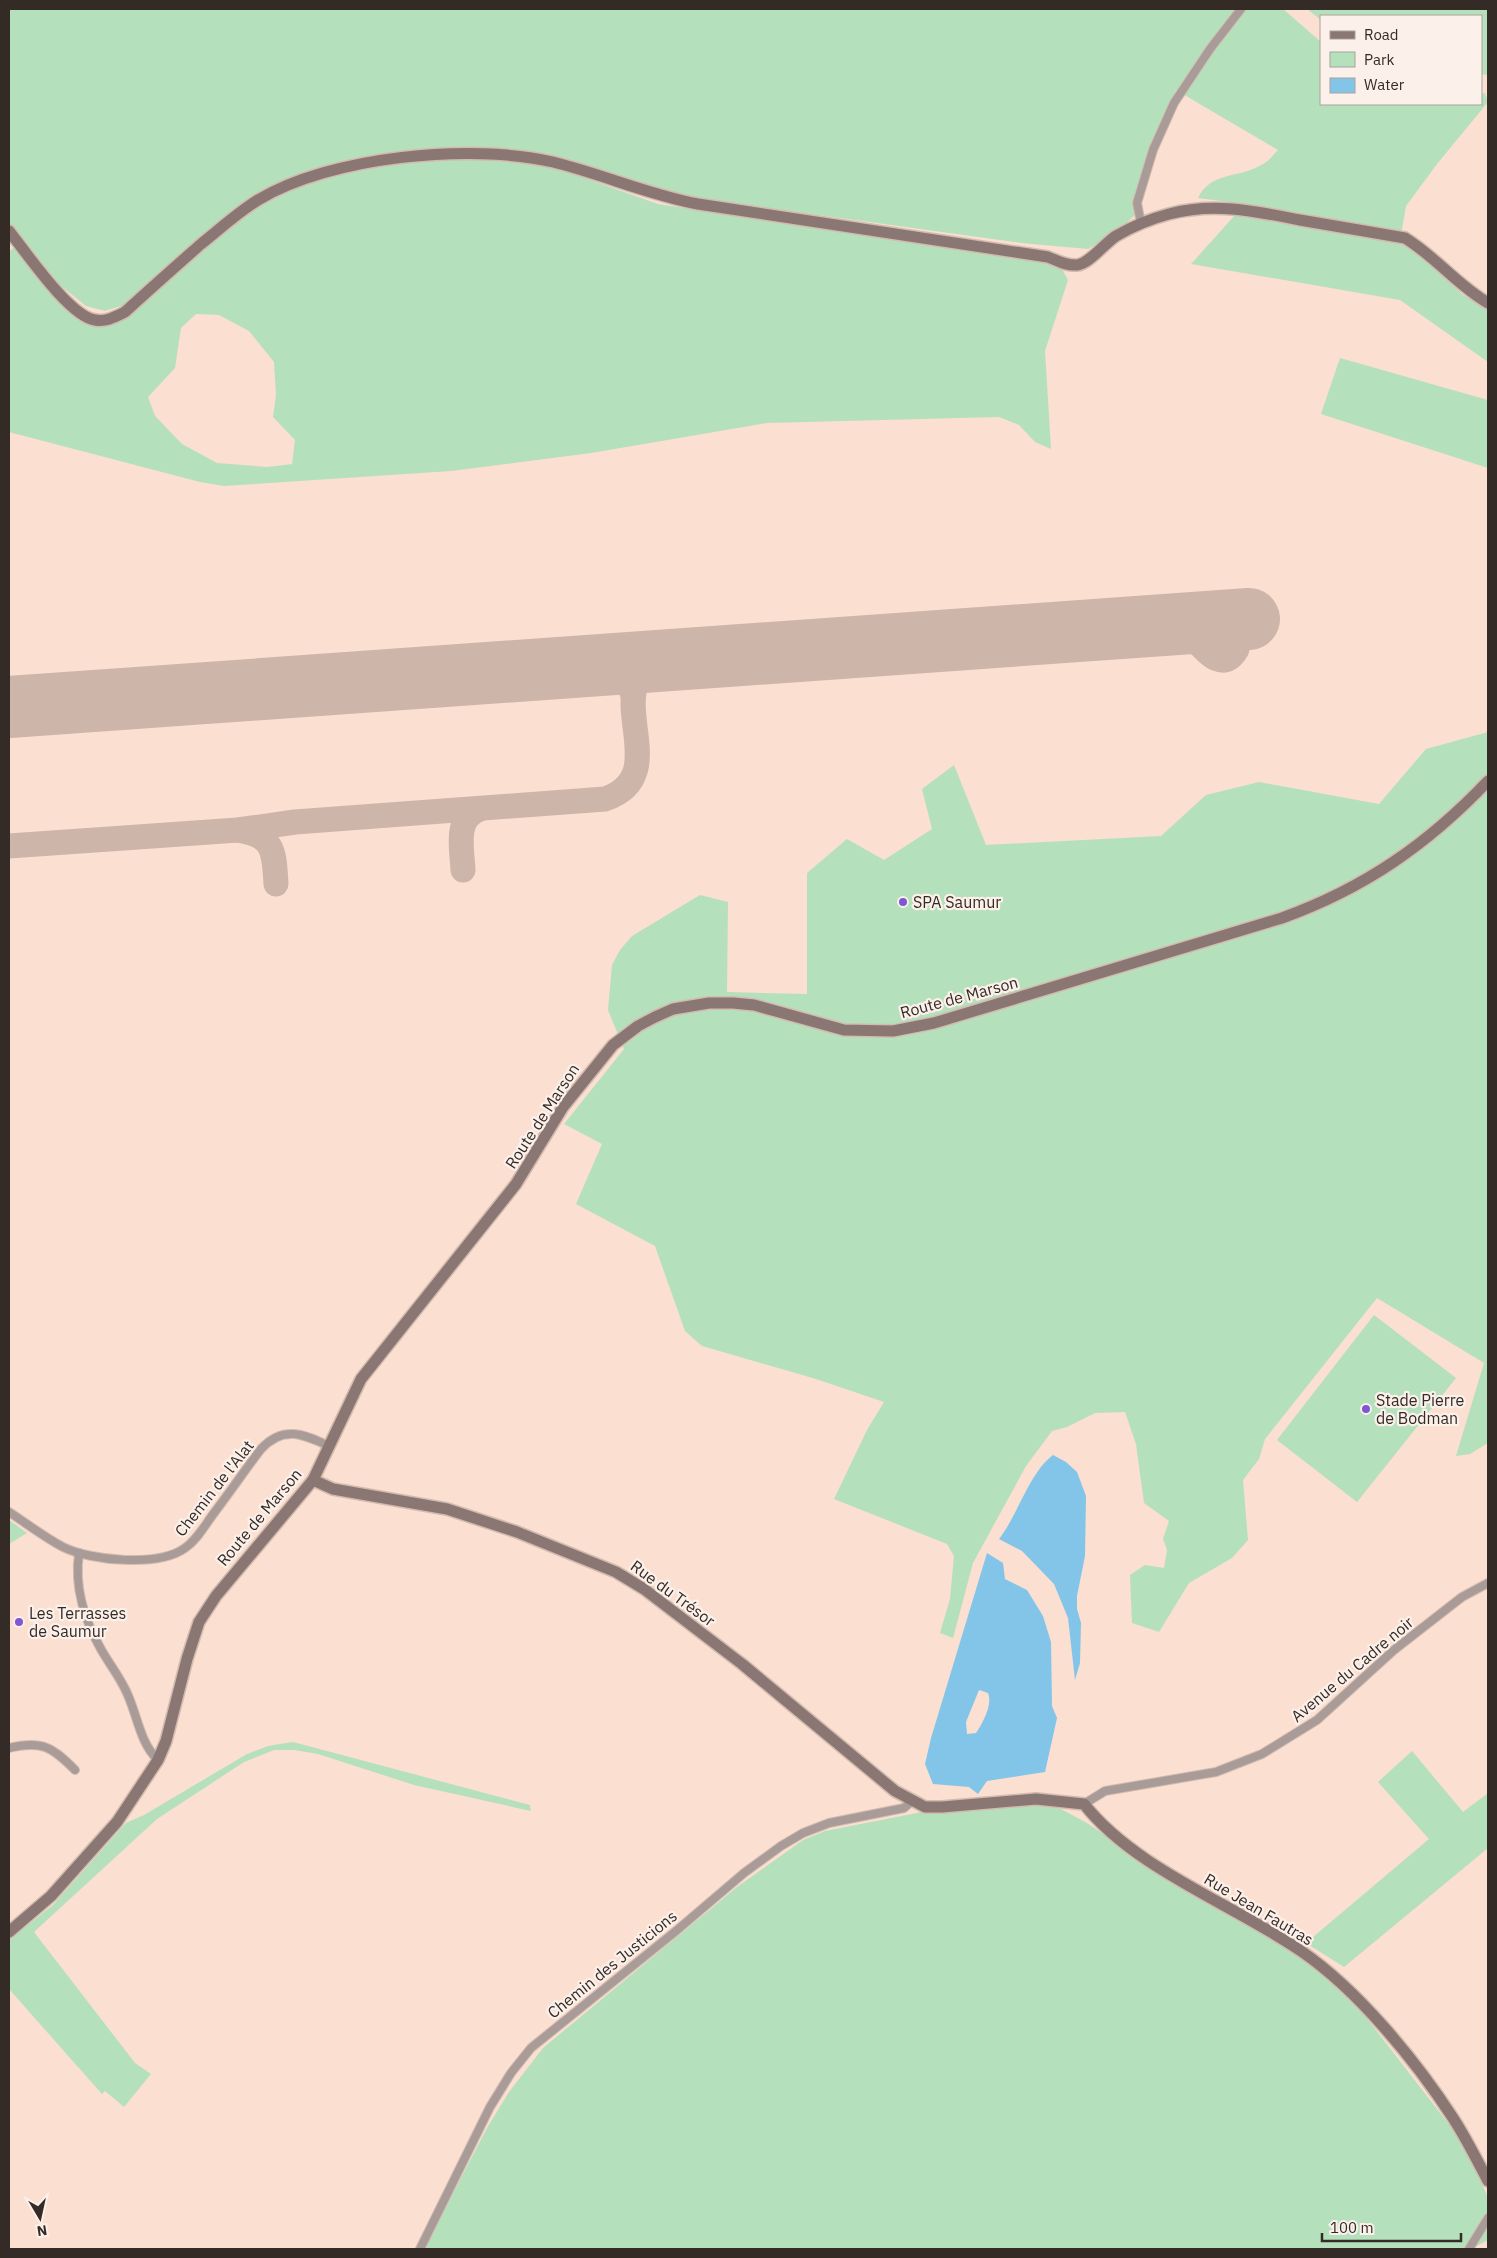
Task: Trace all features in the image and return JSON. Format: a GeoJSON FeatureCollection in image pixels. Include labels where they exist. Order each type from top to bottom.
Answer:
{"type":"FeatureCollection","features":[{"type":"Feature","properties":{"kind":"street"},"geometry":{"type":"LineString","coordinates":[[1140,223],[1137,203],[1153,150],[1174,104],[1210,49],[1241,9]]}},
{"type":"Feature","properties":{"kind":"street"},"geometry":{"type":"LineString","coordinates":[[9,231],[64,299],[78,312],[93,320],[114,318],[124,312],[238,213],[259,199],[281,189],[325,173],[376,161],[478,153],[515,155],[552,162],[586,171],[667,198],[1048,257],[1068,265],[1079,265],[1088,261],[1103,246],[1140,223],[1188,210],[1227,207],[1405,238],[1422,248],[1469,292],[1488,303]]}},
{"type":"Feature","properties":{"kind":"street","name":"Route de Marson"},"geometry":{"type":"LineString","coordinates":[[9,1932],[52,1896],[117,1822],[158,1760],[166,1742],[187,1659],[199,1622],[240,1565],[313,1480],[361,1379],[516,1184],[563,1107],[613,1045],[638,1026],[673,1010],[709,1003],[733,1002],[754,1005],[844,1030],[893,1031],[934,1023],[1282,918],[1321,904],[1371,876],[1415,848],[1458,813],[1488,781]]}},
{"type":"Feature","properties":{"kind":"street","name":"Chemin de l'Alat"},"geometry":{"type":"LineString","coordinates":[[9,1512],[63,1547],[79,1553],[95,1556],[146,1559],[164,1558],[177,1553],[194,1540],[261,1448],[274,1436],[295,1433],[329,1446]]}},
{"type":"Feature","properties":{"kind":"street","name":"Rue du Trésor"},"geometry":{"type":"LineString","coordinates":[[313,1480],[333,1489],[447,1509],[517,1532],[616,1572],[644,1589],[742,1664],[895,1791],[912,1802]]}},
{"type":"Feature","properties":{"kind":"street"},"geometry":{"type":"LineString","coordinates":[[79,1553],[80,1602],[95,1639],[125,1688],[142,1734],[152,1754],[158,1760]]}},
{"type":"Feature","properties":{"kind":"street","name":"Avenue du Cadre noir"},"geometry":{"type":"LineString","coordinates":[[1084,1804],[1105,1791],[1216,1772],[1262,1754],[1317,1720],[1394,1650],[1462,1597],[1488,1583]]}},
{"type":"Feature","properties":{"kind":"street"},"geometry":{"type":"LineString","coordinates":[[9,1748],[43,1744],[59,1754],[75,1770]]}},
{"type":"Feature","properties":{"kind":"street"},"geometry":{"type":"LineString","coordinates":[[912,1802],[925,1806],[942,1807],[1036,1799],[1084,1804]]}},
{"type":"Feature","properties":{"kind":"street","name":"Chemin des Justicions"},"geometry":{"type":"LineString","coordinates":[[420,2249],[490,2107],[511,2073],[532,2048],[744,1873],[781,1846],[803,1833],[829,1823],[904,1808],[912,1802]]}},
{"type":"Feature","properties":{"kind":"street","name":"Rue Jean Fautras"},"geometry":{"type":"LineString","coordinates":[[1084,1804],[1099,1824],[1147,1859],[1193,1888],[1304,1952],[1339,1983],[1377,2020],[1433,2089],[1454,2119],[1488,2181]]}},
{"type":"Feature","properties":{"kind":"street"},"geometry":{"type":"LineString","coordinates":[[1469,2249],[1488,2218]]}},
{"type":"Feature","properties":{"kind":"green space"},"geometry":{"type":"Polygon","coordinates":[[[9,9],[1283,9],[1320,41],[1320,105],[1482,105],[1482,94],[1485,93],[1488,102],[1437,164],[1406,206],[1401,235],[1418,254],[1463,295],[1488,309],[1488,362],[1400,300],[1191,264],[1245,204],[1198,198],[1204,189],[1219,179],[1254,169],[1269,160],[1278,150],[1176,90],[1136,214],[1116,233],[1088,249],[1021,243],[666,194],[549,154],[491,148],[460,148],[373,158],[276,187],[216,229],[124,305],[105,311],[86,306],[60,285],[9,222],[9,9]]]}},
{"type":"Feature","properties":{"kind":"green space"},"geometry":{"type":"Polygon","coordinates":[[[1307,9],[1488,9],[1488,75],[1482,74],[1482,15],[1320,15],[1320,19],[1307,9]]]}},
{"type":"Feature","properties":{"kind":"green space"},"geometry":{"type":"Polygon","coordinates":[[[478,157],[551,166],[658,204],[947,248],[1042,259],[1062,269],[1068,280],[1045,351],[1051,449],[1035,442],[1019,425],[999,417],[767,423],[591,453],[451,471],[224,486],[200,482],[9,432],[9,252],[16,245],[99,325],[240,217],[281,194],[325,178],[377,164],[478,157]],[[196,314],[181,328],[175,368],[148,397],[155,416],[182,444],[217,463],[267,467],[292,464],[295,440],[273,417],[276,395],[274,362],[249,331],[219,315],[196,314]]]}},
{"type":"Feature","properties":{"kind":"green space"},"geometry":{"type":"Polygon","coordinates":[[[1340,358],[1488,400],[1488,468],[1321,414],[1340,358]]]}},
{"type":"Feature","properties":{"kind":"green space"},"geometry":{"type":"Polygon","coordinates":[[[1488,732],[1488,1443],[1470,1454],[1456,1456],[1484,1363],[1377,1298],[1265,1439],[1259,1459],[1243,1480],[1248,1540],[1232,1558],[1189,1583],[1159,1632],[1132,1623],[1130,1575],[1145,1565],[1164,1568],[1167,1550],[1163,1539],[1169,1521],[1144,1503],[1136,1444],[1125,1412],[1095,1413],[1067,1427],[1052,1431],[1026,1466],[973,1563],[953,1638],[940,1633],[950,1599],[954,1556],[947,1544],[834,1499],[867,1430],[884,1402],[816,1379],[702,1346],[685,1331],[655,1246],[576,1204],[602,1144],[564,1124],[624,1049],[608,1010],[612,965],[620,950],[632,936],[700,895],[728,902],[727,992],[807,994],[807,873],[847,839],[884,860],[932,829],[922,789],[954,765],[986,845],[1161,836],[1206,795],[1259,782],[1379,804],[1426,749],[1488,732]]]}},
{"type":"Feature","properties":{"kind":"green space","name":"Stade Pierre de Bodman"},"geometry":{"type":"Polygon","coordinates":[[[1374,1315],[1456,1378],[1357,1502],[1277,1440],[1374,1315]]]}},
{"type":"Feature","properties":{"kind":"green space"},"geometry":{"type":"Polygon","coordinates":[[[9,1520],[27,1533],[9,1544],[9,1520]]]}},
{"type":"Feature","properties":{"kind":"green space"},"geometry":{"type":"Polygon","coordinates":[[[293,1742],[530,1805],[531,1811],[414,1785],[318,1754],[294,1750],[274,1750],[244,1762],[157,1819],[34,1932],[135,2063],[151,2074],[124,2107],[105,2091],[102,2094],[9,1989],[9,1940],[53,1905],[126,1823],[144,1815],[247,1754],[268,1746],[293,1742]]]}},
{"type":"Feature","properties":{"kind":"green space"},"geometry":{"type":"Polygon","coordinates":[[[1412,1751],[1463,1812],[1488,1793],[1488,1848],[1344,1967],[1306,1943],[1429,1839],[1378,1782],[1412,1751]]]}},
{"type":"Feature","properties":{"kind":"green space"},"geometry":{"type":"Polygon","coordinates":[[[1039,1805],[1061,1809],[1087,1823],[1191,1894],[1290,1949],[1318,1970],[1365,2016],[1468,2149],[1488,2198],[1488,2240],[1471,2249],[424,2249],[487,2128],[509,2092],[543,2048],[737,1887],[803,1840],[825,1831],[922,1812],[1039,1805]]]}},
{"type":"Feature","properties":{"kind":"water"},"geometry":{"type":"Polygon","coordinates":[[[1053,1455],[1066,1462],[1077,1472],[1086,1496],[1085,1556],[1077,1596],[1077,1609],[1081,1623],[1080,1663],[1075,1680],[1068,1618],[1054,1584],[1022,1551],[999,1539],[1037,1472],[1053,1455]]]}},
{"type":"Feature","properties":{"kind":"water"},"geometry":{"type":"Polygon","coordinates":[[[987,1553],[1003,1563],[1005,1579],[1027,1590],[1043,1616],[1051,1642],[1052,1706],[1057,1718],[1045,1772],[987,1781],[978,1794],[969,1787],[933,1784],[925,1764],[931,1738],[987,1553]],[[979,1690],[966,1722],[967,1734],[976,1733],[984,1720],[989,1703],[988,1693],[979,1690]]]}},
{"type":"Feature","properties":{"kind":"taxiway"},"geometry":{"type":"LineString","coordinates":[[1153,626],[1181,628],[1208,653],[1223,660],[1230,658],[1237,649],[1237,620]]}},
{"type":"Feature","properties":{"kind":"taxiway"},"geometry":{"type":"LineString","coordinates":[[9,846],[238,830],[295,822],[605,799],[626,787],[635,770],[637,751],[633,709],[634,690],[643,673],[662,662]]}},
{"type":"Feature","properties":{"kind":"taxiway"},"geometry":{"type":"LineString","coordinates":[[596,666],[620,675],[628,683],[633,696]]}},
{"type":"Feature","properties":{"kind":"taxiway"},"geometry":{"type":"LineString","coordinates":[[463,870],[461,843],[463,826],[466,819],[480,809]]}},
{"type":"Feature","properties":{"kind":"taxiway"},"geometry":{"type":"LineString","coordinates":[[238,830],[250,832],[266,841],[273,855],[276,884]]}},
{"type":"Feature","properties":{"kind":"runway"},"geometry":{"type":"LineString","coordinates":[[9,707],[1249,619]]}},
{"type":"Feature","properties":{"kind":"place","name":"SPA Saumur"},"geometry":{"type":"Point","coordinates":[903,902]}},
{"type":"Feature","properties":{"kind":"place","name":"Stade Pierre de Bodman"},"geometry":{"type":"Point","coordinates":[1366,1409]}},
{"type":"Feature","properties":{"kind":"place","name":"Les Terrasses de Saumur"},"geometry":{"type":"Point","coordinates":[19,1622]}}]}
